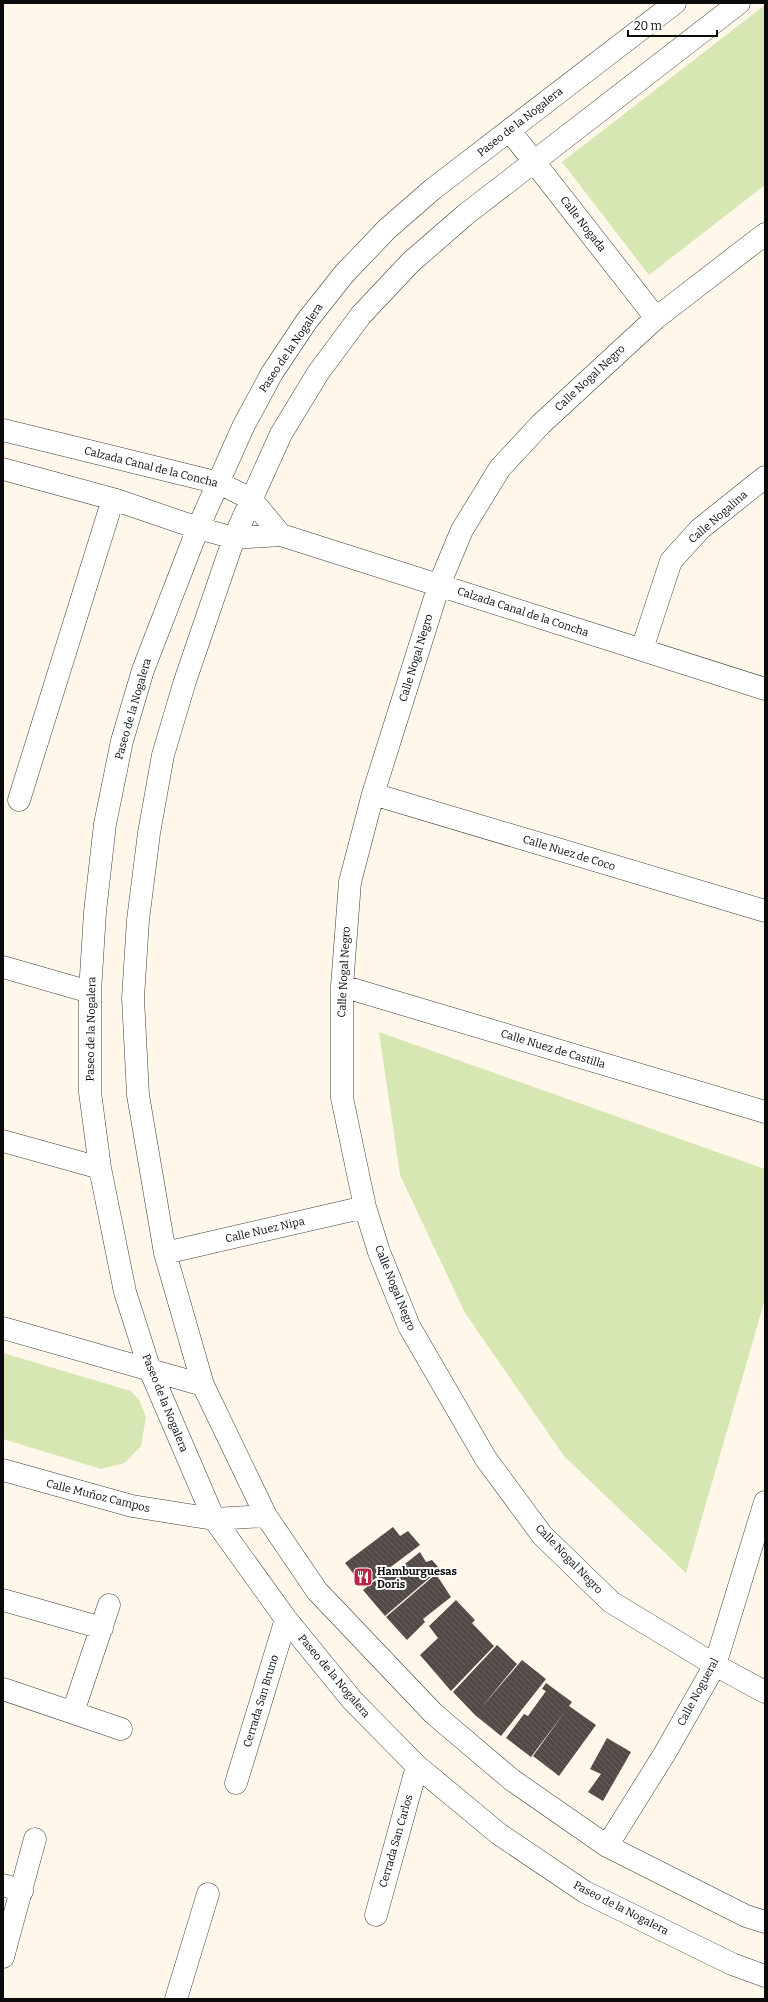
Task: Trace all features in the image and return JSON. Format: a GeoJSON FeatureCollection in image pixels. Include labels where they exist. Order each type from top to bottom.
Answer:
{"type":"FeatureCollection","features":[{"type":"Feature","properties":{"kind":"street","name":"Paseo de la Nogalera"},"geometry":{"type":"LineString","coordinates":[[675,3],[416,204],[387,229],[344,274],[306,322],[272,373],[243,426],[198,528],[143,670],[122,741],[105,824],[95,912],[90,992],[90,1092],[100,1168],[126,1292],[150,1370],[214,1519],[286,1619],[352,1700],[417,1766],[499,1834],[585,1892],[732,1964],[765,1976]]}},
{"type":"Feature","properties":{"kind":"street"},"geometry":{"type":"LineString","coordinates":[[739,3],[465,215],[411,262],[362,315],[318,373],[281,434],[234,538],[162,755],[149,833],[138,920],[133,998],[138,1095],[165,1253],[203,1385],[266,1516],[317,1591],[434,1714],[512,1780],[607,1846],[746,1916],[765,1922]]}},
{"type":"Feature","properties":{"kind":"street","name":"Calle Nogada"},"geometry":{"type":"LineString","coordinates":[[510,131],[656,318]]}},
{"type":"Feature","properties":{"kind":"street","name":"Calle Nogal Negro"},"geometry":{"type":"LineString","coordinates":[[765,234],[656,318],[541,424],[500,468],[462,530],[439,585],[373,794],[350,882],[342,986],[342,1098],[365,1207],[379,1252],[409,1326],[486,1459],[542,1535],[611,1602],[715,1665],[765,1692]]}},
{"type":"Feature","properties":{"kind":"street","name":"Calzada Canal de la Concha"},"geometry":{"type":"LineString","coordinates":[[3,430],[219,483],[251,499],[282,535]]}},
{"type":"Feature","properties":{"kind":"street","name":"Calzada Canal de la Concha"},"geometry":{"type":"LineString","coordinates":[[3,469],[113,499],[198,528],[234,538],[282,535],[765,689]]}},
{"type":"Feature","properties":{"kind":"street","name":"Calle Nogalina"},"geometry":{"type":"LineString","coordinates":[[642,650],[671,561],[700,529],[762,483]]}},
{"type":"Feature","properties":{"kind":"street"},"geometry":{"type":"LineString","coordinates":[[18,800],[113,499]]}},
{"type":"Feature","properties":{"kind":"street","name":"Calle Nuez de Coco"},"geometry":{"type":"LineString","coordinates":[[373,794],[765,912]]}},
{"type":"Feature","properties":{"kind":"street"},"geometry":{"type":"LineString","coordinates":[[3,967],[90,992]]}},
{"type":"Feature","properties":{"kind":"street","name":"Calle Nuez de Castilla"},"geometry":{"type":"LineString","coordinates":[[342,986],[765,1112]]}},
{"type":"Feature","properties":{"kind":"street"},"geometry":{"type":"LineString","coordinates":[[3,1141],[100,1168]]}},
{"type":"Feature","properties":{"kind":"street","name":"Calle Nuez Nipa"},"geometry":{"type":"LineString","coordinates":[[165,1253],[365,1207]]}},
{"type":"Feature","properties":{"kind":"street"},"geometry":{"type":"LineString","coordinates":[[3,1328],[203,1385]]}},
{"type":"Feature","properties":{"kind":"street","name":"Calle Muñoz Campos"},"geometry":{"type":"LineString","coordinates":[[3,1470],[132,1506],[214,1519],[266,1516]]}},
{"type":"Feature","properties":{"kind":"street","name":"Calle Nogueral"},"geometry":{"type":"LineString","coordinates":[[607,1846],[665,1753],[715,1665],[764,1508]]}},
{"type":"Feature","properties":{"kind":"street"},"geometry":{"type":"LineString","coordinates":[[3,1600],[102,1628]]}},
{"type":"Feature","properties":{"kind":"street"},"geometry":{"type":"LineString","coordinates":[[73,1712],[109,1606]]}},
{"type":"Feature","properties":{"kind":"street","name":"Cerrada San Bruno"},"geometry":{"type":"LineString","coordinates":[[236,1783],[286,1619]]}},
{"type":"Feature","properties":{"kind":"street"},"geometry":{"type":"LineString","coordinates":[[3,1689],[121,1729]]}},
{"type":"Feature","properties":{"kind":"street","name":"Cerrada San Carlos"},"geometry":{"type":"LineString","coordinates":[[376,1915],[417,1766]]}},
{"type":"Feature","properties":{"kind":"street"},"geometry":{"type":"LineString","coordinates":[[3,1957],[13,1888],[35,1839]]}},
{"type":"Feature","properties":{"kind":"street"},"geometry":{"type":"LineString","coordinates":[[176,1999],[208,1894]]}},
{"type":"Feature","properties":{"kind":"green space"},"geometry":{"type":"Polygon","coordinates":[[[765,5],[765,185],[649,275],[562,162],[765,5]]]}},
{"type":"Feature","properties":{"kind":"green space"},"geometry":{"type":"Polygon","coordinates":[[[379,1032],[765,1169],[765,1299],[686,1573],[564,1456],[465,1313],[400,1175],[379,1032]]]}},
{"type":"Feature","properties":{"kind":"green space"},"geometry":{"type":"Polygon","coordinates":[[[3,1353],[131,1391],[139,1400],[146,1417],[141,1446],[125,1463],[101,1469],[3,1439],[3,1353]]]}},
{"type":"Feature","properties":{"kind":"building"},"geometry":{"type":"Polygon","coordinates":[[[393,1527],[400,1536],[408,1531],[420,1545],[364,1587],[345,1563],[393,1527]]]}},
{"type":"Feature","properties":{"kind":"building"},"geometry":{"type":"Polygon","coordinates":[[[420,1552],[426,1562],[432,1560],[440,1569],[385,1616],[363,1590],[386,1572],[391,1575],[420,1552]]]}},
{"type":"Feature","properties":{"kind":"building"},"geometry":{"type":"Polygon","coordinates":[[[436,1574],[451,1597],[423,1619],[425,1622],[407,1640],[386,1617],[436,1574]]]}},
{"type":"Feature","properties":{"kind":"building"},"geometry":{"type":"Polygon","coordinates":[[[456,1600],[475,1620],[472,1623],[494,1646],[451,1691],[420,1655],[438,1638],[429,1626],[456,1600]]]}},
{"type":"Feature","properties":{"kind":"building"},"geometry":{"type":"Polygon","coordinates":[[[497,1645],[517,1664],[481,1708],[522,1660],[546,1679],[501,1736],[475,1715],[453,1692],[497,1645]]]}},
{"type":"Feature","properties":{"kind":"building"},"geometry":{"type":"Polygon","coordinates":[[[546,1683],[572,1702],[569,1706],[596,1725],[559,1776],[533,1756],[566,1710],[531,1757],[506,1738],[524,1714],[528,1716],[546,1691],[542,1689],[546,1683]]]}},
{"type":"Feature","properties":{"kind":"building"},"geometry":{"type":"Polygon","coordinates":[[[607,1738],[631,1752],[603,1801],[588,1792],[601,1774],[590,1769],[607,1738]]]}},
{"type":"Feature","properties":{"kind":"place","name":"Hamburguesas Doris"},"geometry":{"type":"Point","coordinates":[363,1577]}}]}
